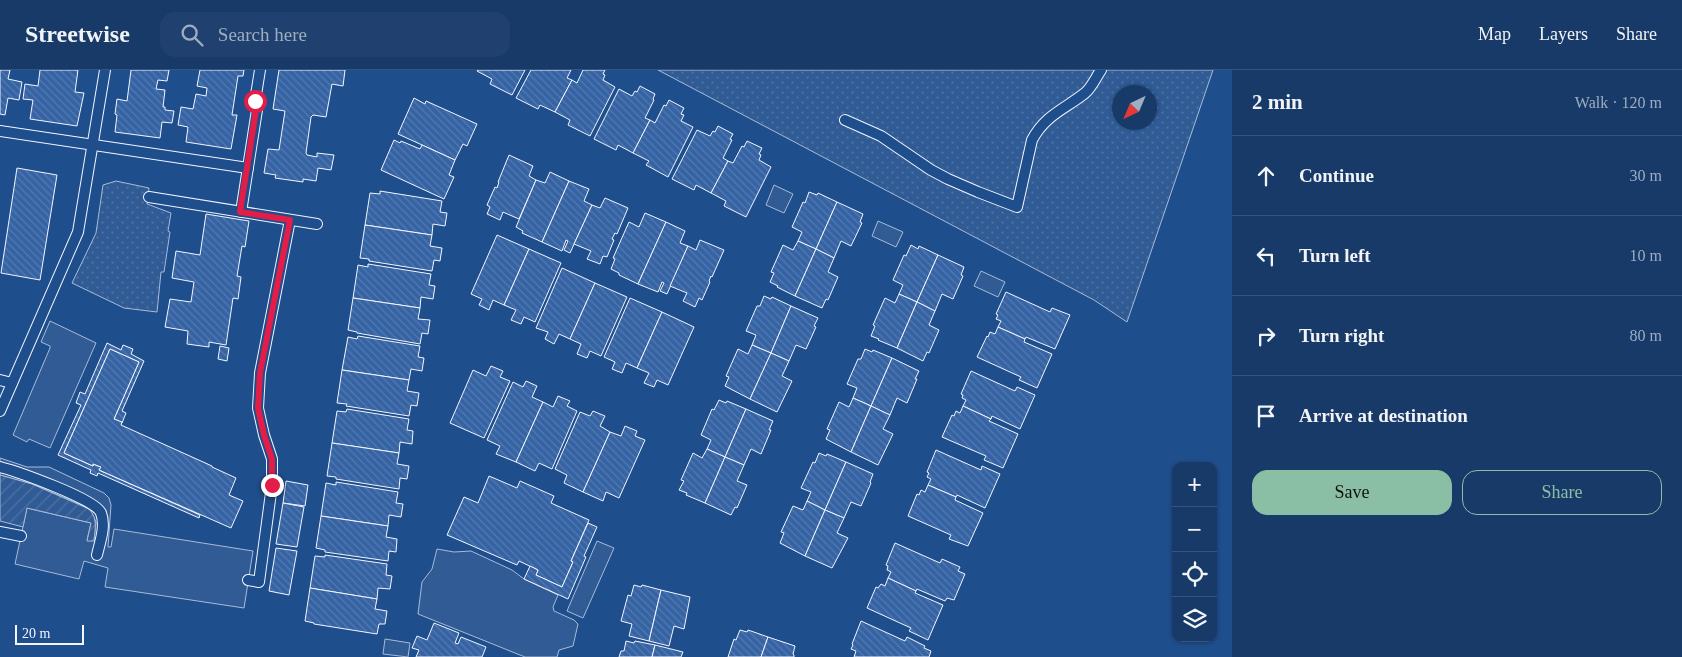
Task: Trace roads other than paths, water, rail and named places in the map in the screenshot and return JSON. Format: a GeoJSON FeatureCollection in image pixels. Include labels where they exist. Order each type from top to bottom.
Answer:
{"type":"FeatureCollection","features":[{"type":"Feature","properties":{"kind":"lane"},"geometry":{"type":"LineString","coordinates":[[0,411],[77,234],[105,70]]}},
{"type":"Feature","properties":{"kind":"lane"},"geometry":{"type":"LineString","coordinates":[[240,212],[248,168],[260,70]]}},
{"type":"Feature","properties":{"kind":"lane"},"geometry":{"type":"LineString","coordinates":[[845,120],[881,136],[931,170],[948,179],[1017,207],[1032,140],[1036,132],[1050,116],[1086,92],[1102,70]]}},
{"type":"Feature","properties":{"kind":"lane"},"geometry":{"type":"LineString","coordinates":[[0,131],[248,168]]}},
{"type":"Feature","properties":{"kind":"lane"},"geometry":{"type":"LineString","coordinates":[[149,197],[317,224]]}},
{"type":"Feature","properties":{"kind":"lane"},"geometry":{"type":"LineString","coordinates":[[248,580],[259,582],[272,485],[272,459],[258,408],[260,373],[290,220]]}},
{"type":"Feature","properties":{"kind":"lane"},"geometry":{"type":"LineString","coordinates":[[0,380],[12,383]]}},
{"type":"Feature","properties":{"kind":"lane"},"geometry":{"type":"LineString","coordinates":[[0,467],[32,477],[98,508],[103,523],[97,555]]}},
{"type":"Feature","properties":{"kind":"lane"},"geometry":{"type":"LineString","coordinates":[[0,532],[21,536]]}}]}
